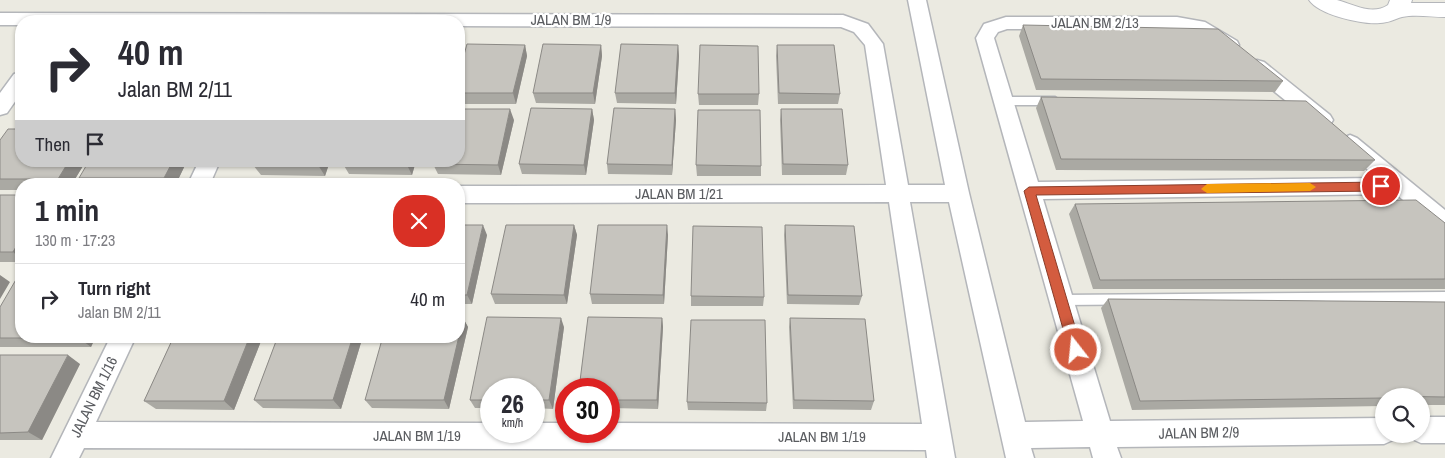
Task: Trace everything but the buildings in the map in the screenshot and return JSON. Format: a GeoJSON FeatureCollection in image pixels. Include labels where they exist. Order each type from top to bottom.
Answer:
{"type":"FeatureCollection","features":[{"type":"Feature","properties":{"kind":"street"},"geometry":{"type":"LineString","coordinates":[[917,0],[958,193],[1018,447]]}},
{"type":"Feature","properties":{"kind":"street"},"geometry":{"type":"LineString","coordinates":[[1320,0],[1340,10],[1374,17],[1388,15],[1399,5],[1445,10]]}},
{"type":"Feature","properties":{"kind":"street","name":"JALAN BM 1/9"},"geometry":{"type":"LineString","coordinates":[[0,19],[15,19]]}},
{"type":"Feature","properties":{"kind":"street","name":"JALAN BM 1/9"},"geometry":{"type":"LineString","coordinates":[[465,21],[843,22],[861,28],[874,44],[898,194]]}},
{"type":"Feature","properties":{"kind":"street","name":"JALAN BM 2/13"},"geometry":{"type":"LineString","coordinates":[[1004,101],[986,38],[991,28],[1006,23],[1177,23],[1199,26],[1220,37],[1290,100],[1401,186]]}},
{"type":"Feature","properties":{"kind":"street"},"geometry":{"type":"LineString","coordinates":[[0,108],[15,87]]}},
{"type":"Feature","properties":{"kind":"street"},"geometry":{"type":"LineString","coordinates":[[1004,101],[1104,446]]}},
{"type":"Feature","properties":{"kind":"street"},"geometry":{"type":"LineString","coordinates":[[1029,191],[1401,186],[1445,223]]}},
{"type":"Feature","properties":{"kind":"street","name":"JALAN BM 1/21"},"geometry":{"type":"LineString","coordinates":[[465,195],[958,193]]}},
{"type":"Feature","properties":{"kind":"street"},"geometry":{"type":"LineString","coordinates":[[898,194],[939,448]]}},
{"type":"Feature","properties":{"kind":"street","name":"JALAN BM 1/16"},"geometry":{"type":"LineString","coordinates":[[65,458],[121,343]]}},
{"type":"Feature","properties":{"kind":"street"},"geometry":{"type":"LineString","coordinates":[[1430,430],[1445,430]]}},
{"type":"Feature","properties":{"kind":"street","name":"JALAN BM 2/9"},"geometry":{"type":"LineString","coordinates":[[1018,447],[1104,446],[1375,431]]}},
{"type":"Feature","properties":{"kind":"street","name":"JALAN BM 1/19"},"geometry":{"type":"LineString","coordinates":[[76,435],[939,448]]}},
{"type":"Feature","properties":{"kind":"lane"},"geometry":{"type":"LineString","coordinates":[[1004,101],[1063,101]]}},
{"type":"Feature","properties":{"kind":"lane"},"geometry":{"type":"LineString","coordinates":[[1061,300],[1445,297]]}},
{"type":"Feature","properties":{"kind":"slow traffic"},"geometry":{"type":"LineString","coordinates":[[1207,189],[1310,187]]}},
{"type":"Feature","properties":{"kind":"route"},"geometry":{"type":"LineString","coordinates":[[1076,350],[1029,191],[1381,186]]}}]}
